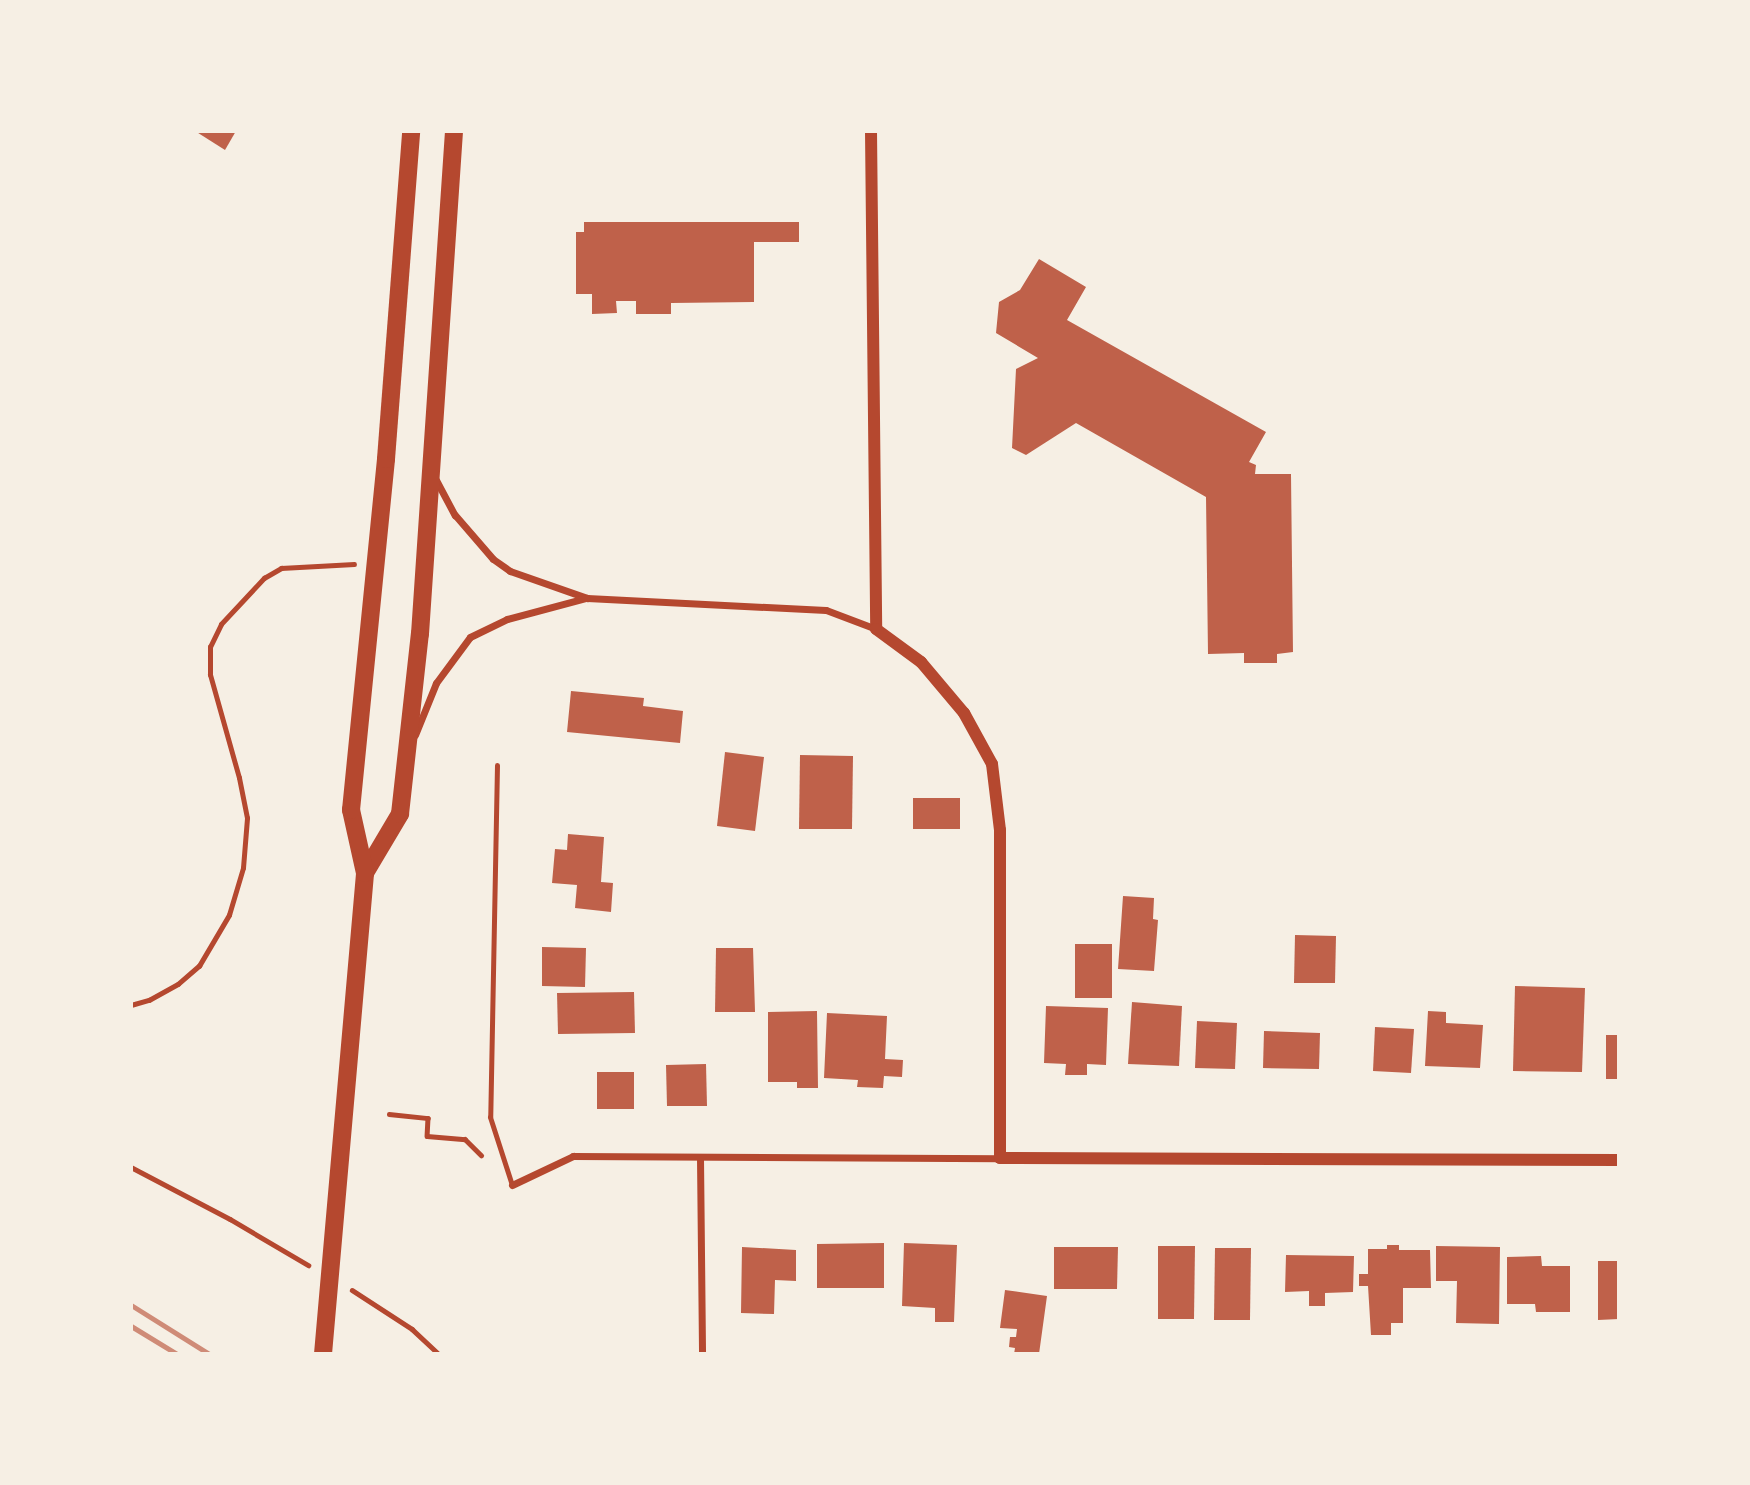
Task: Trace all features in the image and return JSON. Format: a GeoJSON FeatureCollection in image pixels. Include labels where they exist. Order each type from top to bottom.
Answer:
{"type":"FeatureCollection","features":[{"type":"Feature","properties":{"kind":"main road"},"geometry":{"type":"LineString","coordinates":[[323,1354],[365,873],[351,810],[386,460],[411,131]]}},
{"type":"Feature","properties":{"kind":"main road"},"geometry":{"type":"LineString","coordinates":[[365,873],[400,814],[420,634],[454,131]]}},
{"type":"Feature","properties":{"kind":"street"},"geometry":{"type":"LineString","coordinates":[[871,131],[876,629]]}},
{"type":"Feature","properties":{"kind":"street"},"geometry":{"type":"LineString","coordinates":[[431,471],[455,515],[493,559],[510,570],[587,598],[826,610],[876,629],[921,662],[964,713],[992,764],[1000,830],[1000,1158]]}},
{"type":"Feature","properties":{"kind":"street"},"geometry":{"type":"LineString","coordinates":[[404,762],[436,683],[470,637],[507,619],[587,598]]}},
{"type":"Feature","properties":{"kind":"street"},"geometry":{"type":"LineString","coordinates":[[512,1185],[573,1156],[1619,1160]]}},
{"type":"Feature","properties":{"kind":"street"},"geometry":{"type":"LineString","coordinates":[[700,1158],[702,1354]]}},
{"type":"Feature","properties":{"kind":"lane"},"geometry":{"type":"LineString","coordinates":[[497,765],[490,1117],[512,1185]]}},
{"type":"Feature","properties":{"kind":"path"},"geometry":{"type":"LineString","coordinates":[[131,1005],[149,1000],[177,984],[199,966],[229,915],[243,868],[247,818],[239,778],[210,675],[210,647],[221,624],[264,578],[281,568],[350,564]]}},
{"type":"Feature","properties":{"kind":"path"},"geometry":{"type":"LineString","coordinates":[[389,1114],[428,1118],[427,1136],[465,1139]]}},
{"type":"Feature","properties":{"kind":"path"},"geometry":{"type":"LineString","coordinates":[[131,1167],[230,1219],[320,1272]]}},
{"type":"Feature","properties":{"kind":"path"},"geometry":{"type":"LineString","coordinates":[[343,1285],[412,1329],[439,1354]]}},
{"type":"Feature","properties":{"kind":"building"},"geometry":{"type":"Polygon","coordinates":[[[195,131],[236,131],[225,150],[195,131]]]}},
{"type":"Feature","properties":{"kind":"building"},"geometry":{"type":"Polygon","coordinates":[[[584,222],[799,222],[799,242],[754,242],[754,302],[671,303],[671,314],[636,314],[636,301],[616,301],[617,313],[592,314],[592,294],[576,294],[576,232],[584,232],[584,222]]]}},
{"type":"Feature","properties":{"kind":"building"},"geometry":{"type":"Polygon","coordinates":[[[1039,259],[1086,287],[1067,320],[1266,432],[1249,462],[1256,465],[1255,474],[1291,474],[1293,652],[1277,654],[1277,663],[1244,663],[1244,653],[1208,654],[1206,497],[1076,423],[1026,455],[1012,448],[1016,369],[1038,358],[996,333],[999,302],[1020,290],[1039,259]]]}},
{"type":"Feature","properties":{"kind":"building"},"geometry":{"type":"Polygon","coordinates":[[[571,691],[644,698],[643,706],[683,711],[680,743],[567,732],[571,691]]]}},
{"type":"Feature","properties":{"kind":"building"},"geometry":{"type":"Polygon","coordinates":[[[725,752],[764,757],[755,831],[717,826],[725,752]]]}},
{"type":"Feature","properties":{"kind":"building"},"geometry":{"type":"Polygon","coordinates":[[[800,755],[853,756],[852,829],[799,829],[800,755]]]}},
{"type":"Feature","properties":{"kind":"building"},"geometry":{"type":"Polygon","coordinates":[[[913,798],[960,798],[960,829],[913,829],[913,798]]]}},
{"type":"Feature","properties":{"kind":"building"},"geometry":{"type":"Polygon","coordinates":[[[568,834],[604,837],[601,882],[613,883],[611,912],[575,908],[577,885],[552,883],[555,849],[567,850],[568,834]]]}},
{"type":"Feature","properties":{"kind":"building"},"geometry":{"type":"Polygon","coordinates":[[[1123,896],[1154,898],[1153,919],[1158,920],[1154,971],[1118,969],[1123,896]]]}},
{"type":"Feature","properties":{"kind":"building"},"geometry":{"type":"Polygon","coordinates":[[[1295,935],[1336,936],[1335,983],[1294,983],[1295,935]]]}},
{"type":"Feature","properties":{"kind":"building"},"geometry":{"type":"Polygon","coordinates":[[[1075,944],[1112,944],[1112,998],[1075,998],[1075,944]]]}},
{"type":"Feature","properties":{"kind":"building"},"geometry":{"type":"Polygon","coordinates":[[[542,947],[586,948],[585,987],[542,986],[542,947]]]}},
{"type":"Feature","properties":{"kind":"building"},"geometry":{"type":"Polygon","coordinates":[[[716,948],[753,948],[755,1012],[715,1012],[716,948]]]}},
{"type":"Feature","properties":{"kind":"building"},"geometry":{"type":"Polygon","coordinates":[[[1515,986],[1585,988],[1582,1072],[1513,1071],[1515,986]]]}},
{"type":"Feature","properties":{"kind":"building"},"geometry":{"type":"Polygon","coordinates":[[[634,992],[635,1033],[558,1034],[557,993],[634,992]]]}},
{"type":"Feature","properties":{"kind":"building"},"geometry":{"type":"Polygon","coordinates":[[[1132,1002],[1182,1006],[1179,1066],[1128,1064],[1132,1002]]]}},
{"type":"Feature","properties":{"kind":"building"},"geometry":{"type":"Polygon","coordinates":[[[1046,1006],[1108,1008],[1106,1065],[1087,1064],[1087,1075],[1065,1075],[1066,1064],[1044,1063],[1046,1006]]]}},
{"type":"Feature","properties":{"kind":"building"},"geometry":{"type":"Polygon","coordinates":[[[817,1011],[818,1088],[797,1088],[797,1082],[768,1082],[768,1012],[817,1011]]]}},
{"type":"Feature","properties":{"kind":"building"},"geometry":{"type":"Polygon","coordinates":[[[1428,1011],[1446,1012],[1446,1023],[1483,1025],[1480,1068],[1425,1066],[1428,1011]]]}},
{"type":"Feature","properties":{"kind":"building"},"geometry":{"type":"Polygon","coordinates":[[[827,1013],[887,1016],[885,1059],[903,1060],[902,1077],[884,1076],[883,1088],[857,1087],[858,1080],[824,1078],[827,1013]]]}},
{"type":"Feature","properties":{"kind":"building"},"geometry":{"type":"Polygon","coordinates":[[[1197,1021],[1237,1023],[1235,1069],[1195,1068],[1197,1021]]]}},
{"type":"Feature","properties":{"kind":"building"},"geometry":{"type":"Polygon","coordinates":[[[1375,1027],[1414,1029],[1411,1073],[1373,1071],[1375,1027]]]}},
{"type":"Feature","properties":{"kind":"building"},"geometry":{"type":"Polygon","coordinates":[[[1264,1031],[1320,1033],[1319,1069],[1263,1068],[1264,1031]]]}},
{"type":"Feature","properties":{"kind":"building"},"geometry":{"type":"Polygon","coordinates":[[[1606,1035],[1619,1035],[1619,1079],[1606,1079],[1606,1035]]]}},
{"type":"Feature","properties":{"kind":"building"},"geometry":{"type":"Polygon","coordinates":[[[706,1064],[707,1106],[667,1106],[666,1065],[706,1064]]]}},
{"type":"Feature","properties":{"kind":"building"},"geometry":{"type":"Polygon","coordinates":[[[597,1072],[634,1072],[634,1109],[597,1109],[597,1072]]]}},
{"type":"Feature","properties":{"kind":"building"},"geometry":{"type":"Polygon","coordinates":[[[884,1243],[884,1288],[817,1288],[817,1244],[884,1243]]]}},
{"type":"Feature","properties":{"kind":"building"},"geometry":{"type":"Polygon","coordinates":[[[904,1243],[957,1245],[954,1322],[935,1322],[935,1308],[902,1306],[904,1243]]]}},
{"type":"Feature","properties":{"kind":"building"},"geometry":{"type":"Polygon","coordinates":[[[1387,1245],[1399,1245],[1399,1250],[1430,1250],[1431,1288],[1403,1288],[1403,1323],[1391,1323],[1391,1335],[1371,1335],[1368,1286],[1359,1286],[1359,1274],[1368,1274],[1368,1249],[1387,1249],[1387,1245]]]}},
{"type":"Feature","properties":{"kind":"building"},"geometry":{"type":"Polygon","coordinates":[[[1158,1246],[1195,1246],[1194,1319],[1158,1319],[1158,1246]]]}},
{"type":"Feature","properties":{"kind":"building"},"geometry":{"type":"Polygon","coordinates":[[[1436,1246],[1500,1247],[1499,1324],[1456,1323],[1457,1281],[1436,1281],[1436,1246]]]}},
{"type":"Feature","properties":{"kind":"building"},"geometry":{"type":"Polygon","coordinates":[[[742,1247],[796,1250],[796,1281],[775,1280],[774,1314],[741,1313],[742,1247]]]}},
{"type":"Feature","properties":{"kind":"building"},"geometry":{"type":"Polygon","coordinates":[[[1054,1247],[1118,1247],[1117,1289],[1054,1289],[1054,1247]]]}},
{"type":"Feature","properties":{"kind":"building"},"geometry":{"type":"Polygon","coordinates":[[[1215,1248],[1251,1248],[1250,1320],[1214,1320],[1215,1248]]]}},
{"type":"Feature","properties":{"kind":"building"},"geometry":{"type":"Polygon","coordinates":[[[1286,1255],[1354,1256],[1353,1292],[1325,1293],[1325,1306],[1309,1306],[1309,1291],[1285,1292],[1286,1255]]]}},
{"type":"Feature","properties":{"kind":"building"},"geometry":{"type":"Polygon","coordinates":[[[1541,1256],[1542,1266],[1570,1266],[1570,1312],[1536,1312],[1535,1304],[1507,1304],[1507,1257],[1541,1256]]]}},
{"type":"Feature","properties":{"kind":"building"},"geometry":{"type":"Polygon","coordinates":[[[1598,1261],[1619,1261],[1619,1319],[1598,1320],[1598,1261]]]}},
{"type":"Feature","properties":{"kind":"building"},"geometry":{"type":"Polygon","coordinates":[[[1005,1290],[1047,1296],[1039,1354],[1014,1354],[1015,1348],[1009,1347],[1010,1337],[1016,1337],[1017,1329],[1000,1328],[1005,1290]]]}},
{"type":"Feature","properties":{"kind":"railway"},"geometry":{"type":"LineString","coordinates":[[131,1305],[209,1354]]}},
{"type":"Feature","properties":{"kind":"railway"},"geometry":{"type":"LineString","coordinates":[[131,1326],[177,1354]]}}]}
